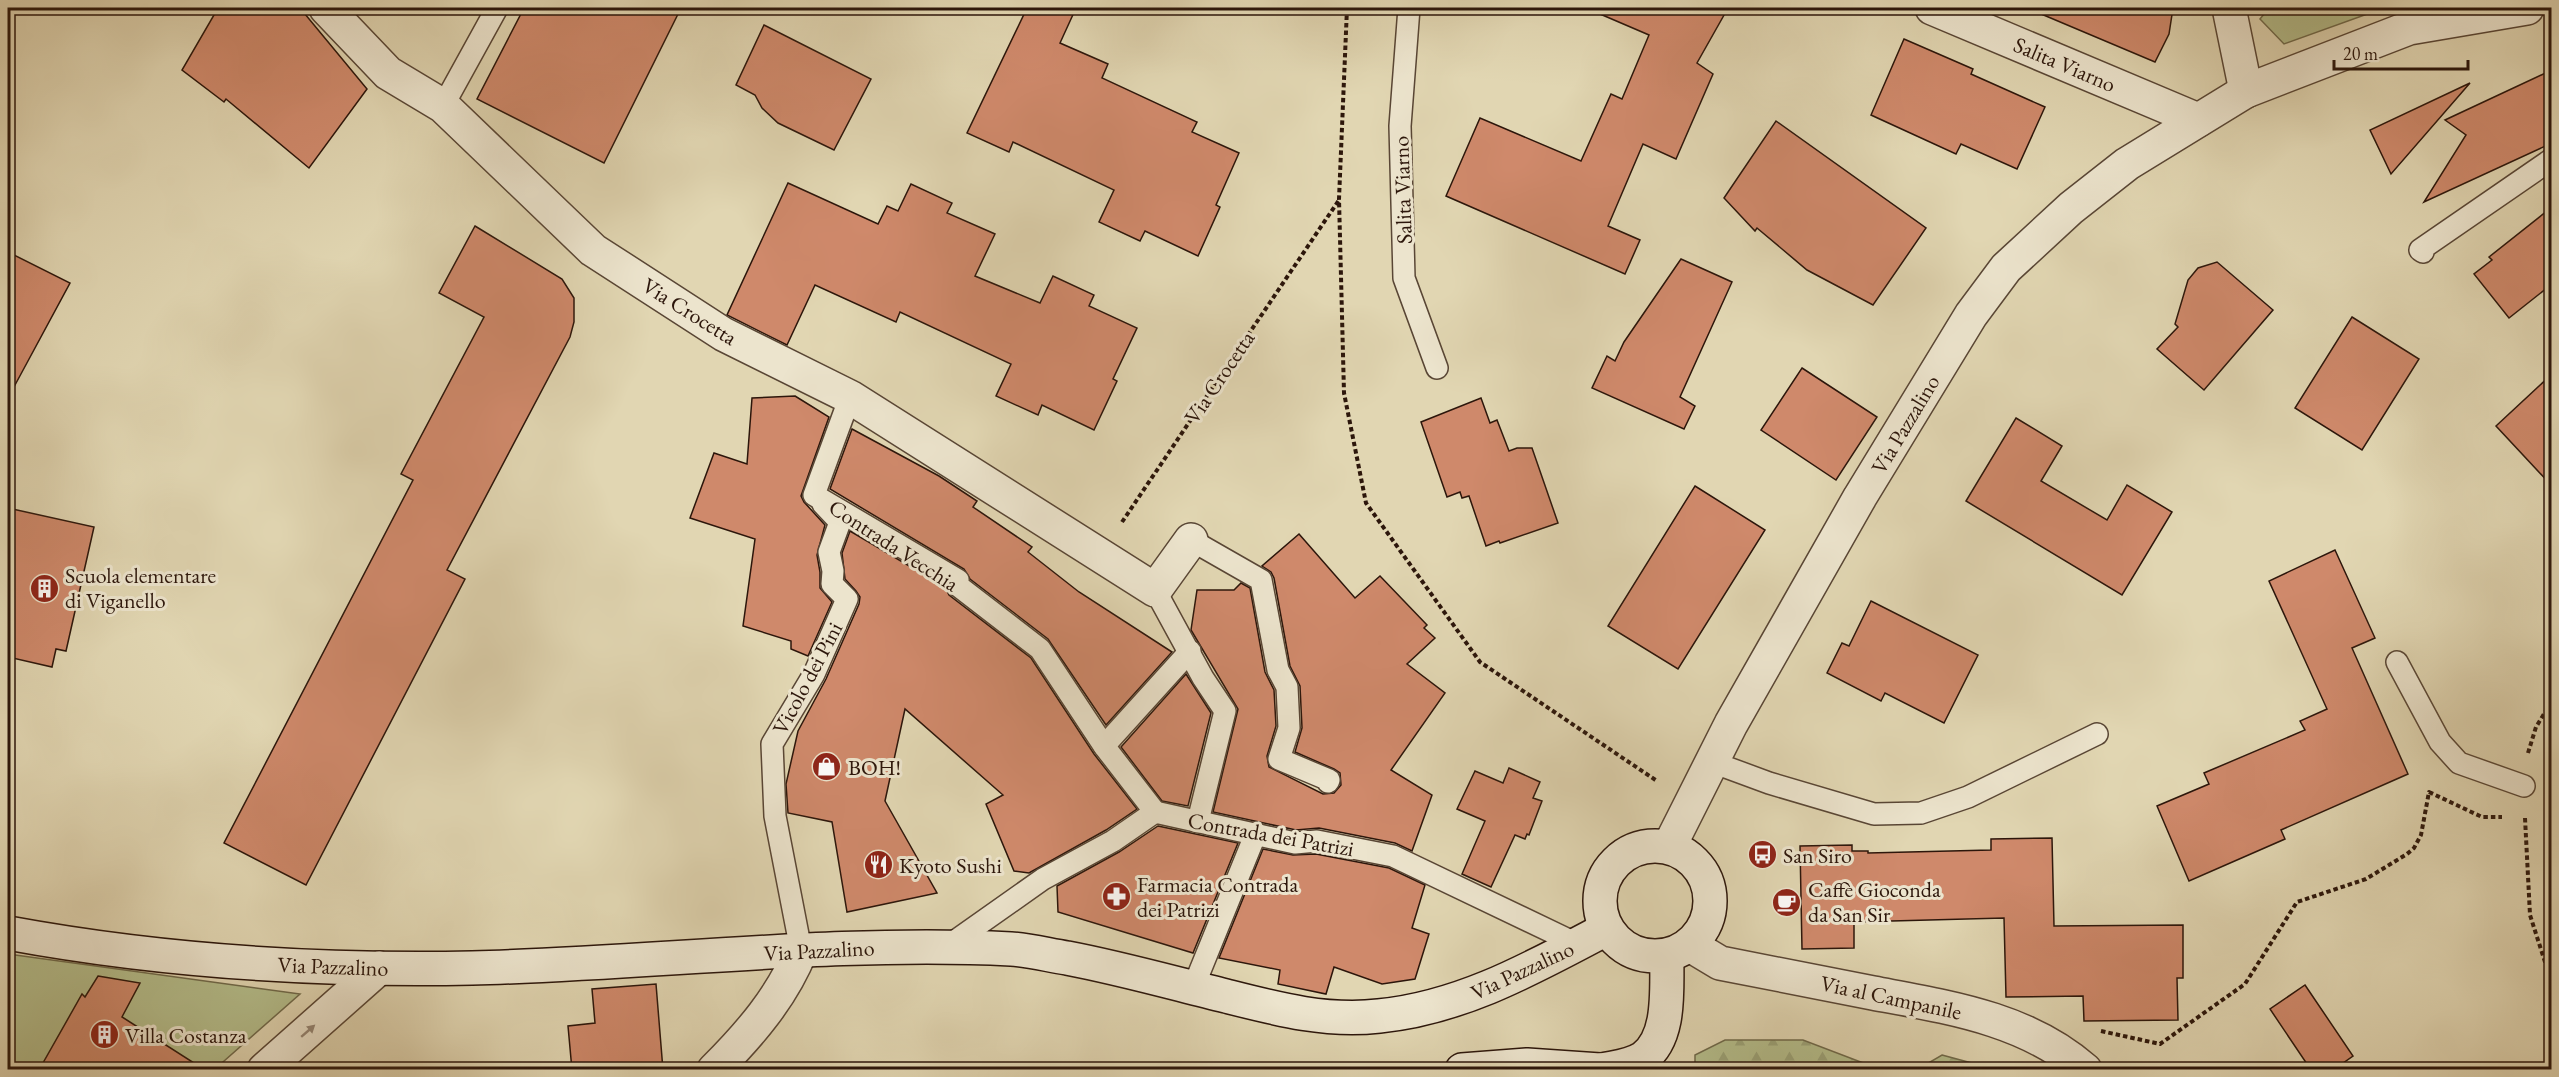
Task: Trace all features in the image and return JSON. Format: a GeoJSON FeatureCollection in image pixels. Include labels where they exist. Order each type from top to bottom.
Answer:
{"type":"FeatureCollection","features":[{"type":"Feature","properties":{"kind":"street","name":"Via Crocetta"},"geometry":{"type":"LineString","coordinates":[[326,8],[388,73],[443,106],[593,250],[723,334],[850,397],[1155,590]]}},
{"type":"Feature","properties":{"kind":"street","name":"Salita Viarno"},"geometry":{"type":"LineString","coordinates":[[1932,8],[2198,120]]}},
{"type":"Feature","properties":{"kind":"street"},"geometry":{"type":"LineString","coordinates":[[2229,8],[2246,91]]}},
{"type":"Feature","properties":{"kind":"street","name":"Via Pazzalino"},"geometry":{"type":"LineString","coordinates":[[1669,847],[1736,715],[1860,497],[1971,315],[1999,278],[2071,208],[2127,164],[2246,91],[2409,28],[2527,8]]}},
{"type":"Feature","properties":{"kind":"street"},"geometry":{"type":"LineString","coordinates":[[1155,590],[1191,540]]}},
{"type":"Feature","properties":{"kind":"street"},"geometry":{"type":"LineString","coordinates":[[1653,846],[1669,847],[1685,854],[1698,866],[1707,882],[1710,899],[1708,916],[1702,932],[1678,950],[1650,957],[1633,952],[1618,942],[1606,929],[1600,913],[1599,897],[1603,882],[1611,867],[1623,856],[1637,849],[1653,846]]}},
{"type":"Feature","properties":{"kind":"street","name":"Via Pazzalino"},"geometry":{"type":"LineString","coordinates":[[8,933],[142,951],[269,964],[379,968],[484,967],[801,950],[948,946],[1018,949],[1081,961],[1294,1013],[1339,1018],[1381,1016],[1432,1006],[1482,992],[1606,929]]}},
{"type":"Feature","properties":{"kind":"street"},"geometry":{"type":"LineString","coordinates":[[714,1070],[767,1012],[791,977],[801,950]]}},
{"type":"Feature","properties":{"kind":"street"},"geometry":{"type":"LineString","coordinates":[[1462,1070],[1527,1065],[1601,1070],[1626,1065],[1643,1058],[1652,1048],[1665,1017],[1678,950]]}},
{"type":"Feature","properties":{"kind":"street","name":"Via al Campanile"},"geometry":{"type":"LineString","coordinates":[[1678,950],[1720,963],[1951,1008],[2024,1029],[2047,1042],[2085,1070]]}},
{"type":"Feature","properties":{"kind":"street"},"geometry":{"type":"LineString","coordinates":[[264,1070],[379,968]]}},
{"type":"Feature","properties":{"kind":"lane"},"geometry":{"type":"LineString","coordinates":[[443,106],[497,8]]}},
{"type":"Feature","properties":{"kind":"lane","name":"Salita Viarno"},"geometry":{"type":"LineString","coordinates":[[1409,8],[1400,126],[1404,278],[1437,368]]}},
{"type":"Feature","properties":{"kind":"lane"},"geometry":{"type":"LineString","coordinates":[[2423,252],[2420,250],[2552,159]]}},
{"type":"Feature","properties":{"kind":"lane","name":"Contrada Vecchia"},"geometry":{"type":"LineString","coordinates":[[850,397],[814,495],[958,580],[957,585],[1040,649],[1104,746],[1155,812]]}},
{"type":"Feature","properties":{"kind":"lane","name":"Vicolo dei Pini"},"geometry":{"type":"LineString","coordinates":[[801,950],[775,816],[772,744],[814,674],[847,600],[832,584],[833,571],[829,552],[840,522],[814,495]]}},
{"type":"Feature","properties":{"kind":"lane"},"geometry":{"type":"LineString","coordinates":[[1191,540],[1262,580],[1278,670],[1287,687],[1289,728],[1279,759],[1329,780],[1328,782]]}},
{"type":"Feature","properties":{"kind":"lane"},"geometry":{"type":"LineString","coordinates":[[1155,590],[1203,678],[1225,711],[1198,821]]}},
{"type":"Feature","properties":{"kind":"lane"},"geometry":{"type":"LineString","coordinates":[[1104,746],[1190,651]]}},
{"type":"Feature","properties":{"kind":"lane"},"geometry":{"type":"LineString","coordinates":[[2397,662],[2440,742],[2459,763],[2524,786]]}},
{"type":"Feature","properties":{"kind":"lane"},"geometry":{"type":"LineString","coordinates":[[1712,762],[1769,783],[1874,814],[1921,813],[1968,797],[2097,734]]}},
{"type":"Feature","properties":{"kind":"lane"},"geometry":{"type":"LineString","coordinates":[[948,946],[1043,879],[1113,841],[1155,812]]}},
{"type":"Feature","properties":{"kind":"lane","name":"Contrada dei Patrizi"},"geometry":{"type":"LineString","coordinates":[[1155,812],[1295,843],[1317,840],[1392,856],[1577,944]]}},
{"type":"Feature","properties":{"kind":"lane"},"geometry":{"type":"LineString","coordinates":[[1193,988],[1256,833]]}},
{"type":"Feature","properties":{"kind":"path"},"geometry":{"type":"LineString","coordinates":[[1347,8],[1339,199],[1344,393],[1366,503],[1480,662],[1597,743],[1690,803]]}},
{"type":"Feature","properties":{"kind":"path","name":"Via Crocetta"},"geometry":{"type":"LineString","coordinates":[[1099,555],[1339,199]]}},
{"type":"Feature","properties":{"kind":"path"},"geometry":{"type":"LineString","coordinates":[[2524,786],[2528,752],[2536,727],[2552,701]]}},
{"type":"Feature","properties":{"kind":"path"},"geometry":{"type":"LineString","coordinates":[[2047,1042],[2085,1027],[2160,1044],[2244,984],[2297,902],[2366,879],[2408,854],[2421,835],[2429,792],[2482,817],[2503,817]]}},
{"type":"Feature","properties":{"kind":"path"},"geometry":{"type":"LineString","coordinates":[[2514,816],[2525,816],[2530,915],[2552,984]]}},
{"type":"Feature","properties":{"kind":"green space"},"geometry":{"type":"Polygon","coordinates":[[[2269,8],[2384,8],[2284,44],[2260,19],[2269,8]]]}},
{"type":"Feature","properties":{"kind":"green space"},"geometry":{"type":"Polygon","coordinates":[[[8,954],[300,994],[215,1069],[8,1070],[8,954]]]}},
{"type":"Feature","properties":{"kind":"green space"},"geometry":{"type":"Polygon","coordinates":[[[1725,1040],[1803,1040],[1879,1069],[1695,1069],[1695,1055],[1725,1040]]]}},
{"type":"Feature","properties":{"kind":"green space"},"geometry":{"type":"Polygon","coordinates":[[[1942,1055],[1994,1069],[1918,1069],[1942,1055]]]}},
{"type":"Feature","properties":{"kind":"building"},"geometry":{"type":"Polygon","coordinates":[[[218,8],[300,8],[367,89],[309,168],[226,99],[224,102],[182,70],[218,8]]]}},
{"type":"Feature","properties":{"kind":"building"},"geometry":{"type":"Polygon","coordinates":[[[524,8],[681,8],[604,163],[477,99],[524,8]]]}},
{"type":"Feature","properties":{"kind":"building"},"geometry":{"type":"Polygon","coordinates":[[[1027,8],[1076,8],[1060,43],[1108,64],[1102,78],[1197,122],[1192,132],[1239,153],[1216,205],[1220,207],[1198,256],[1145,231],[1140,241],[1099,222],[1114,190],[1013,142],[1009,152],[967,133],[1027,8]]]}},
{"type":"Feature","properties":{"kind":"building"},"geometry":{"type":"Polygon","coordinates":[[[1586,8],[1728,8],[1697,63],[1713,74],[1676,159],[1643,144],[1608,226],[1640,240],[1625,274],[1446,196],[1480,118],[1581,161],[1611,94],[1622,99],[1649,35],[1586,8]]]}},
{"type":"Feature","properties":{"kind":"building"},"geometry":{"type":"Polygon","coordinates":[[[2027,8],[2173,8],[2169,34],[2155,62],[2027,8]]]}},
{"type":"Feature","properties":{"kind":"building"},"geometry":{"type":"Polygon","coordinates":[[[764,25],[871,79],[834,150],[778,123],[762,108],[755,95],[736,85],[764,25]]]}},
{"type":"Feature","properties":{"kind":"building"},"geometry":{"type":"Polygon","coordinates":[[[1904,39],[1973,69],[1971,74],[2045,107],[2017,169],[1961,144],[1956,154],[1871,115],[1904,39]]]}},
{"type":"Feature","properties":{"kind":"building"},"geometry":{"type":"Polygon","coordinates":[[[2552,70],[2552,143],[2424,202],[2466,135],[2445,120],[2552,70]]]}},
{"type":"Feature","properties":{"kind":"building"},"geometry":{"type":"Polygon","coordinates":[[[2470,83],[2391,174],[2370,130],[2470,83]]]}},
{"type":"Feature","properties":{"kind":"building"},"geometry":{"type":"Polygon","coordinates":[[[1776,121],[1926,228],[1873,305],[1807,270],[1757,228],[1755,231],[1724,198],[1776,121]]]}},
{"type":"Feature","properties":{"kind":"building"},"geometry":{"type":"Polygon","coordinates":[[[788,183],[878,224],[887,206],[898,211],[911,184],[952,203],[947,213],[995,234],[975,276],[1040,303],[1053,276],[1094,295],[1089,306],[1137,328],[1113,379],[1117,381],[1094,430],[1042,405],[1038,415],[996,396],[1011,364],[900,312],[896,322],[815,285],[787,345],[727,315],[788,183]]]}},
{"type":"Feature","properties":{"kind":"building"},"geometry":{"type":"Polygon","coordinates":[[[2552,207],[2552,284],[2509,318],[2474,274],[2492,260],[2489,257],[2552,207]]]}},
{"type":"Feature","properties":{"kind":"building"},"geometry":{"type":"Polygon","coordinates":[[[475,226],[562,279],[574,298],[574,322],[570,337],[447,570],[465,579],[306,885],[224,843],[413,480],[401,474],[484,317],[439,293],[475,226]]]}},
{"type":"Feature","properties":{"kind":"building"},"geometry":{"type":"Polygon","coordinates":[[[8,252],[70,283],[8,398],[8,252]]]}},
{"type":"Feature","properties":{"kind":"building"},"geometry":{"type":"Polygon","coordinates":[[[1681,259],[1732,282],[1680,397],[1695,406],[1684,429],[1592,388],[1607,356],[1615,361],[1624,342],[1681,259]]]}},
{"type":"Feature","properties":{"kind":"building"},"geometry":{"type":"Polygon","coordinates":[[[2217,262],[2273,310],[2204,390],[2157,349],[2178,327],[2175,324],[2188,280],[2198,268],[2217,262]]]}},
{"type":"Feature","properties":{"kind":"building"},"geometry":{"type":"Polygon","coordinates":[[[2352,317],[2419,359],[2362,450],[2295,408],[2352,317]]]}},
{"type":"Feature","properties":{"kind":"building"},"geometry":{"type":"Polygon","coordinates":[[[1802,368],[1877,417],[1836,480],[1761,430],[1802,368]]]}},
{"type":"Feature","properties":{"kind":"building"},"geometry":{"type":"Polygon","coordinates":[[[2552,374],[2552,486],[2496,426],[2552,374]]]}},
{"type":"Feature","properties":{"kind":"building"},"geometry":{"type":"Polygon","coordinates":[[[795,396],[829,417],[801,496],[825,525],[817,555],[820,588],[832,602],[808,656],[791,649],[791,641],[743,626],[755,539],[690,518],[714,453],[747,464],[752,398],[795,396]]]}},
{"type":"Feature","properties":{"kind":"building"},"geometry":{"type":"Polygon","coordinates":[[[1481,398],[1490,423],[1497,420],[1509,451],[1517,448],[1532,448],[1558,523],[1486,546],[1469,496],[1462,498],[1460,492],[1447,497],[1421,422],[1481,398]]]}},
{"type":"Feature","properties":{"kind":"building"},"geometry":{"type":"Polygon","coordinates":[[[2016,418],[2062,446],[2041,481],[2107,520],[2127,485],[2172,512],[2122,595],[1966,501],[2016,418]]]}},
{"type":"Feature","properties":{"kind":"building"},"geometry":{"type":"Polygon","coordinates":[[[852,429],[939,476],[977,501],[973,507],[1032,547],[1028,552],[1079,592],[1172,652],[1106,725],[1048,639],[970,579],[964,569],[830,489],[852,429]]]}},
{"type":"Feature","properties":{"kind":"building"},"geometry":{"type":"Polygon","coordinates":[[[1695,486],[1765,530],[1678,669],[1608,626],[1695,486]]]}},
{"type":"Feature","properties":{"kind":"building","name":"Scuola elementare di Viganello"},"geometry":{"type":"Polygon","coordinates":[[[8,508],[94,527],[66,651],[56,649],[52,667],[8,657],[8,508]]]}},
{"type":"Feature","properties":{"kind":"building"},"geometry":{"type":"Polygon","coordinates":[[[850,531],[945,587],[949,595],[1031,658],[1094,754],[1137,809],[1106,830],[1029,873],[1014,871],[986,804],[1003,795],[905,709],[885,801],[937,893],[847,912],[832,822],[788,813],[786,784],[798,731],[826,679],[859,604],[860,597],[845,579],[842,553],[850,531]]]}},
{"type":"Feature","properties":{"kind":"building"},"geometry":{"type":"Polygon","coordinates":[[[1299,534],[1355,598],[1380,576],[1427,625],[1424,628],[1435,638],[1407,664],[1445,693],[1391,770],[1432,795],[1412,851],[1395,843],[1319,828],[1296,830],[1213,812],[1238,709],[1191,630],[1197,590],[1234,590],[1241,583],[1250,588],[1265,672],[1274,690],[1276,726],[1267,756],[1269,767],[1323,794],[1334,793],[1341,785],[1340,773],[1295,752],[1302,728],[1300,686],[1290,666],[1274,578],[1271,572],[1262,566],[1299,534]]]}},
{"type":"Feature","properties":{"kind":"building"},"geometry":{"type":"Polygon","coordinates":[[[2335,550],[2375,638],[2352,648],[2408,774],[2281,830],[2285,839],[2189,881],[2157,806],[2209,784],[2204,773],[2305,730],[2300,721],[2327,709],[2269,581],[2335,550]]]}},
{"type":"Feature","properties":{"kind":"building"},"geometry":{"type":"Polygon","coordinates":[[[1871,601],[1978,655],[1944,723],[1885,693],[1881,701],[1827,673],[1842,643],[1849,646],[1871,601]]]}},
{"type":"Feature","properties":{"kind":"building"},"geometry":{"type":"Polygon","coordinates":[[[1186,674],[1211,713],[1188,806],[1162,801],[1121,747],[1186,674]]]}},
{"type":"Feature","properties":{"kind":"building"},"geometry":{"type":"Polygon","coordinates":[[[1509,768],[1540,782],[1533,798],[1542,801],[1529,835],[1527,834],[1525,839],[1515,835],[1491,887],[1462,874],[1485,821],[1457,809],[1475,771],[1503,783],[1509,768]]]}},
{"type":"Feature","properties":{"kind":"building"},"geometry":{"type":"Polygon","coordinates":[[[1158,826],[1238,843],[1193,953],[1058,912],[1057,886],[1119,852],[1158,826]]]}},
{"type":"Feature","properties":{"kind":"building"},"geometry":{"type":"Polygon","coordinates":[[[2052,838],[2054,926],[2183,925],[2183,978],[2177,978],[2178,1020],[2084,1021],[2083,996],[2006,997],[2004,918],[1854,922],[1854,948],[1802,949],[1800,846],[1852,845],[1852,851],[1868,851],[1868,853],[1991,850],[1991,839],[2052,838]]]}},
{"type":"Feature","properties":{"kind":"building"},"geometry":{"type":"Polygon","coordinates":[[[1263,849],[1293,855],[1316,854],[1389,868],[1425,885],[1412,928],[1429,934],[1415,979],[1382,984],[1334,967],[1326,994],[1278,984],[1280,970],[1219,958],[1263,849]]]}},
{"type":"Feature","properties":{"kind":"building","name":"Villa Costanza"},"geometry":{"type":"Polygon","coordinates":[[[98,976],[140,983],[122,1017],[205,1070],[39,1070],[82,994],[85,997],[98,976]]]}},
{"type":"Feature","properties":{"kind":"building"},"geometry":{"type":"Polygon","coordinates":[[[656,984],[663,1070],[572,1070],[568,1026],[595,1023],[592,989],[656,984]]]}},
{"type":"Feature","properties":{"kind":"building"},"geometry":{"type":"Polygon","coordinates":[[[2305,985],[2353,1056],[2333,1070],[2311,1070],[2270,1009],[2305,985]]]}},
{"type":"Feature","properties":{"kind":"place","name":"Scuola elementare di Viganello"},"geometry":{"type":"Point","coordinates":[44,588]}},
{"type":"Feature","properties":{"kind":"place","name":"BOH!"},"geometry":{"type":"Point","coordinates":[827,767]}},
{"type":"Feature","properties":{"kind":"place","name":"San Siro"},"geometry":{"type":"Point","coordinates":[1762,855]}},
{"type":"Feature","properties":{"kind":"place","name":"Kyoto Sushi"},"geometry":{"type":"Point","coordinates":[878,865]}},
{"type":"Feature","properties":{"kind":"place","name":"Farmacia Contrada dei Patrizi"},"geometry":{"type":"Point","coordinates":[1116,897]}},
{"type":"Feature","properties":{"kind":"place","name":"Caffè Gioconda da San Sir"},"geometry":{"type":"Point","coordinates":[1787,902]}},
{"type":"Feature","properties":{"kind":"place","name":"Villa Costanza"},"geometry":{"type":"Point","coordinates":[104,1035]}}]}
